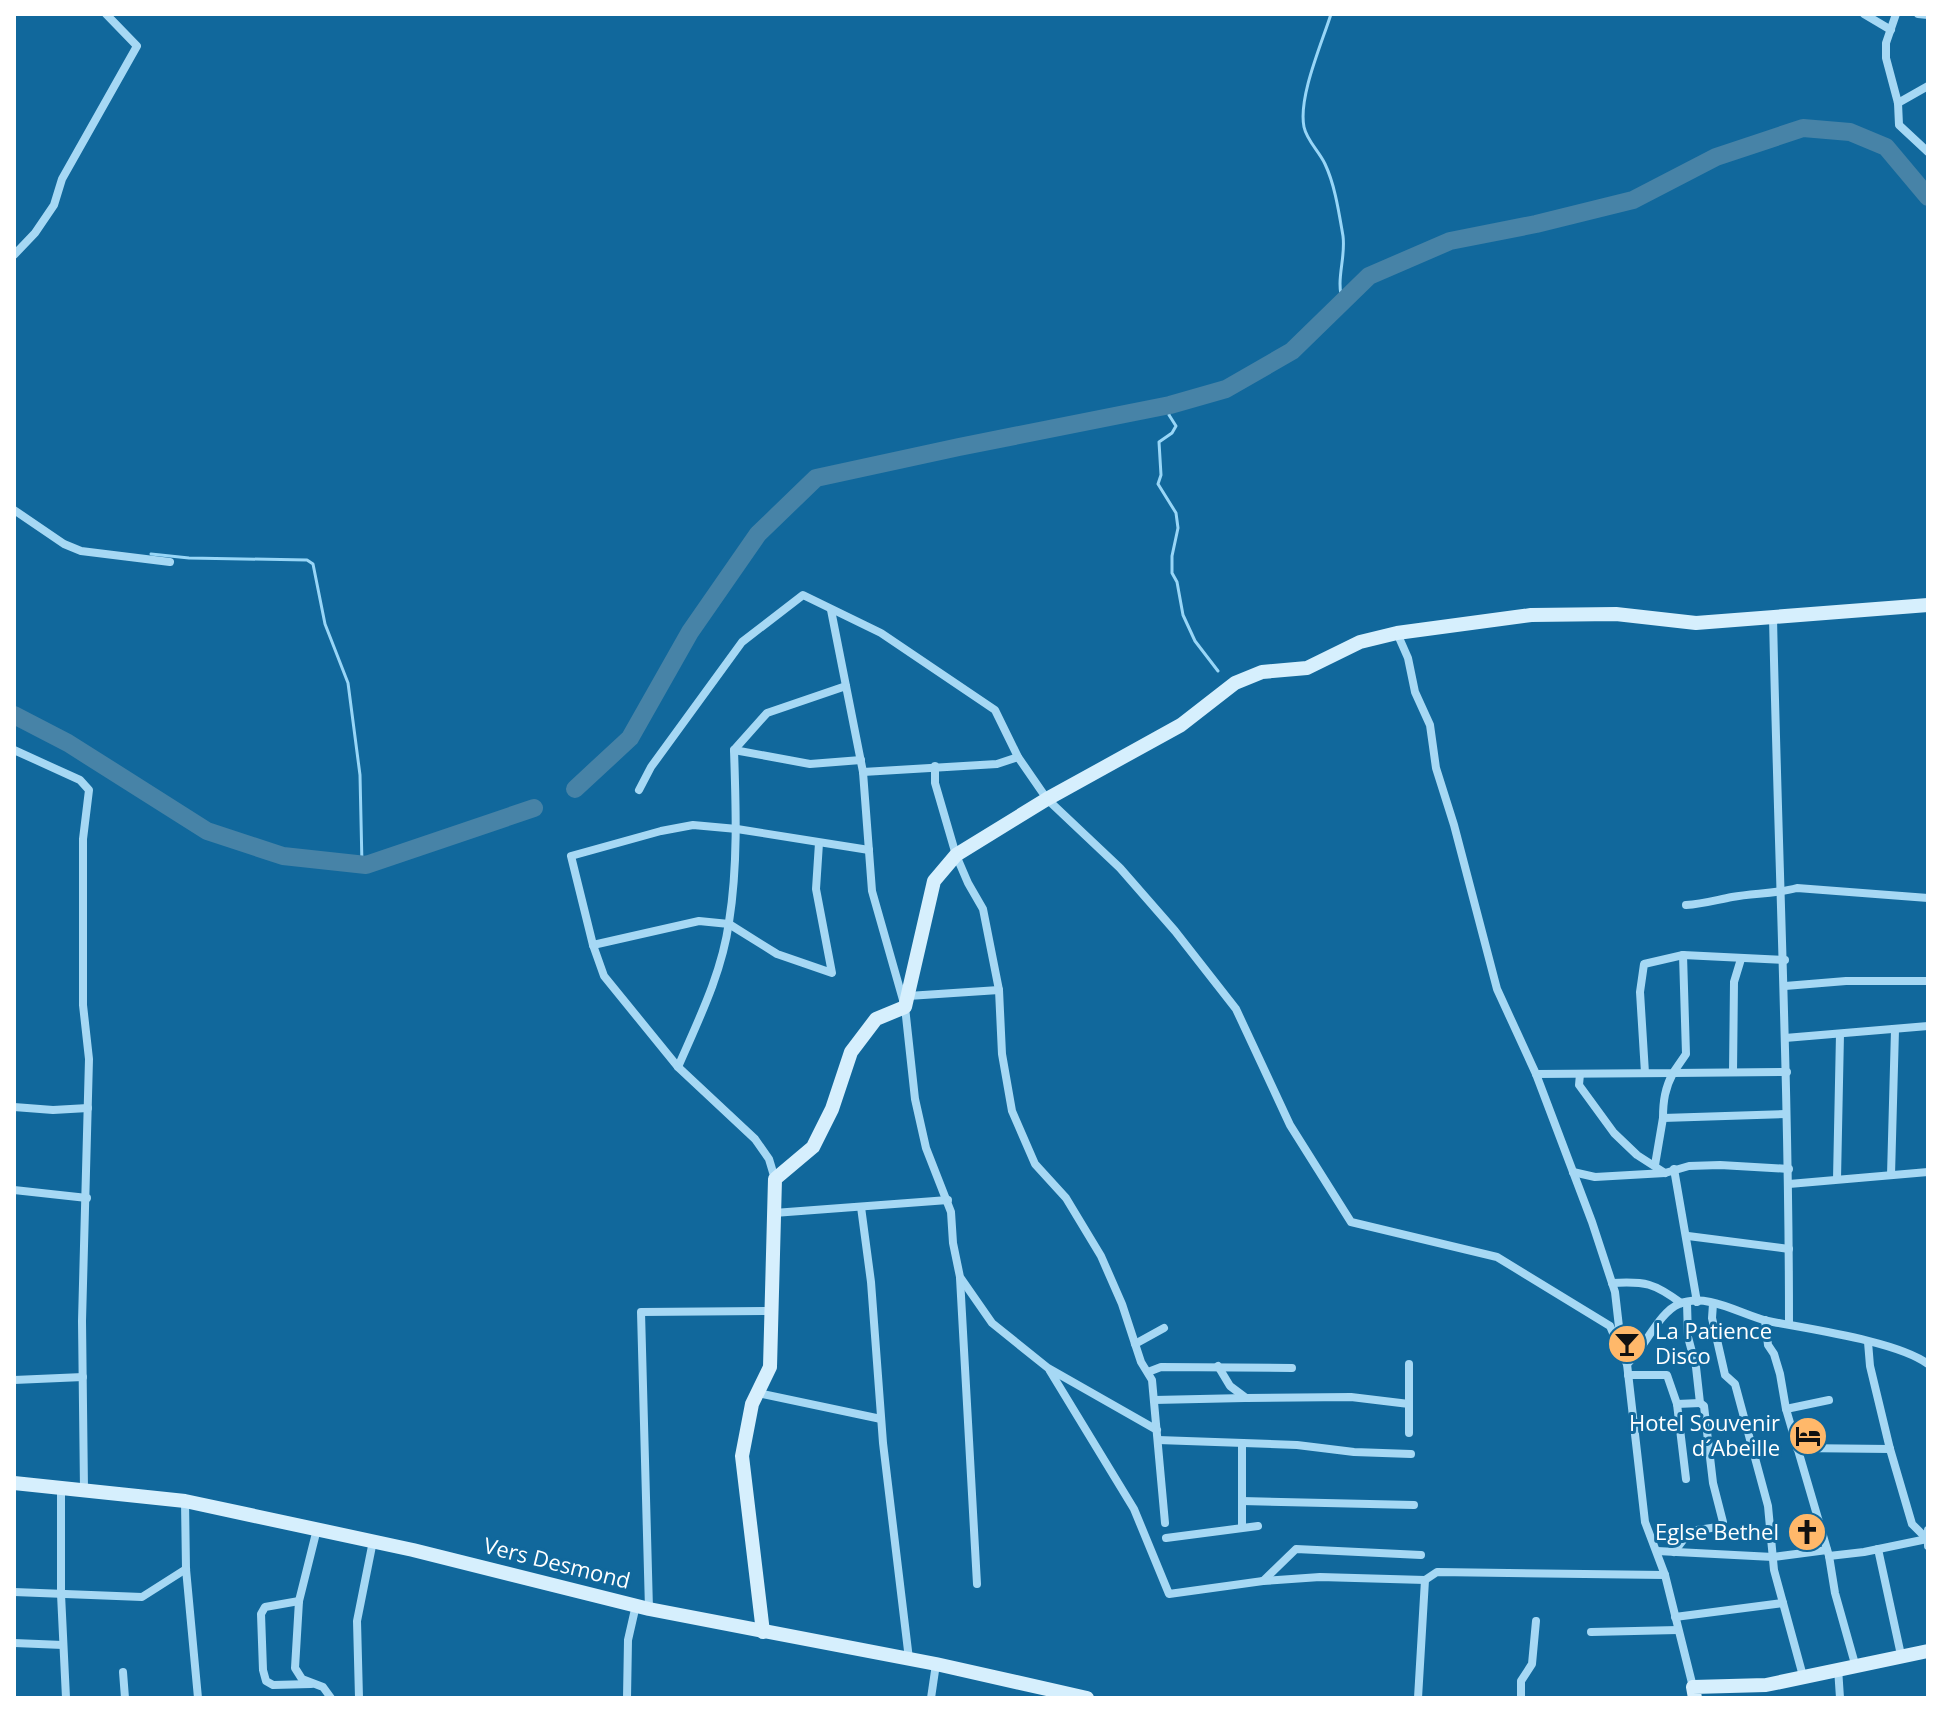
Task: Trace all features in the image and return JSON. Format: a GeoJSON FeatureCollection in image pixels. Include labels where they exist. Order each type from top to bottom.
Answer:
{"type":"FeatureCollection","features":[{"type":"Feature","properties":{"kind":"street"},"geometry":{"type":"LineString","coordinates":[[14,255],[35,233],[54,205],[62,179],[137,46],[106,14]]}},
{"type":"Feature","properties":{"kind":"street"},"geometry":{"type":"LineString","coordinates":[[1864,14],[1891,30]]}},
{"type":"Feature","properties":{"kind":"street"},"geometry":{"type":"LineString","coordinates":[[1896,14],[1886,43],[1886,58],[1898,103],[1899,125],[1928,152]]}},
{"type":"Feature","properties":{"kind":"street"},"geometry":{"type":"LineString","coordinates":[[1918,14],[1928,15]]}},
{"type":"Feature","properties":{"kind":"street"},"geometry":{"type":"LineString","coordinates":[[1898,103],[1928,86]]}},
{"type":"Feature","properties":{"kind":"street"},"geometry":{"type":"LineString","coordinates":[[14,510],[64,544],[81,551],[170,562]]}},
{"type":"Feature","properties":{"kind":"street"},"geometry":{"type":"LineString","coordinates":[[639,790],[651,767],[742,642],[803,595],[881,633],[995,710],[1018,757],[1047,799],[1120,868],[1175,931],[1236,1009],[1290,1125],[1351,1222],[1497,1257],[1610,1326],[1627,1364],[1645,1522],[1665,1575],[1694,1693],[1756,1686],[1928,1651]]}},
{"type":"Feature","properties":{"kind":"street"},"geometry":{"type":"LineString","coordinates":[[907,1002],[934,881],[956,855],[1047,799],[1181,725],[1235,683],[1262,672],[1307,668],[1360,642],[1397,633],[1531,615],[1616,614],[1696,623],[1928,605]]}},
{"type":"Feature","properties":{"kind":"street"},"geometry":{"type":"LineString","coordinates":[[831,610],[863,772],[872,891],[907,1002],[915,1099],[926,1148],[948,1200],[960,1277],[977,1584]]}},
{"type":"Feature","properties":{"kind":"street"},"geometry":{"type":"LineString","coordinates":[[1773,617],[1777,847],[1785,960],[1789,1323]]}},
{"type":"Feature","properties":{"kind":"street"},"geometry":{"type":"LineString","coordinates":[[1397,633],[1408,658],[1415,692],[1430,725],[1436,768],[1497,989],[1536,1074],[1612,1283],[1619,1327],[1618,1345]]}},
{"type":"Feature","properties":{"kind":"street"},"geometry":{"type":"LineString","coordinates":[[678,1067],[707,1000],[729,924],[737,829],[734,750],[767,713],[846,686]]}},
{"type":"Feature","properties":{"kind":"street"},"geometry":{"type":"LineString","coordinates":[[14,750],[80,780],[89,790],[83,839],[83,1005],[89,1059],[84,1490]]}},
{"type":"Feature","properties":{"kind":"street"},"geometry":{"type":"LineString","coordinates":[[734,750],[810,764],[861,760]]}},
{"type":"Feature","properties":{"kind":"street"},"geometry":{"type":"LineString","coordinates":[[863,772],[997,764],[1018,757]]}},
{"type":"Feature","properties":{"kind":"street"},"geometry":{"type":"LineString","coordinates":[[935,766],[935,783],[956,855],[983,909],[999,990],[1002,1054],[1012,1111],[1035,1164],[1066,1198],[1101,1256],[1152,1380],[1165,1523]]}},
{"type":"Feature","properties":{"kind":"street"},"geometry":{"type":"LineString","coordinates":[[763,1632],[742,1456],[752,1404],[770,1367],[775,1179],[769,1159],[755,1139],[678,1067],[604,976],[571,856],[693,825],[869,850]]}},
{"type":"Feature","properties":{"kind":"street"},"geometry":{"type":"LineString","coordinates":[[593,945],[699,921],[729,924],[777,954],[832,973],[816,889],[819,843]]}},
{"type":"Feature","properties":{"kind":"street"},"geometry":{"type":"LineString","coordinates":[[1686,905],[1806,888],[1928,898]]}},
{"type":"Feature","properties":{"kind":"street"},"geometry":{"type":"LineString","coordinates":[[1645,1073],[1640,992],[1644,964],[1683,955],[1785,960]]}},
{"type":"Feature","properties":{"kind":"street"},"geometry":{"type":"LineString","coordinates":[[1655,1165],[1665,1090],[1686,1054],[1683,955]]}},
{"type":"Feature","properties":{"kind":"street"},"geometry":{"type":"LineString","coordinates":[[1733,1072],[1734,982],[1741,959]]}},
{"type":"Feature","properties":{"kind":"street"},"geometry":{"type":"LineString","coordinates":[[1785,986],[1846,981],[1928,981]]}},
{"type":"Feature","properties":{"kind":"street"},"geometry":{"type":"LineString","coordinates":[[775,1179],[813,1147],[832,1109],[851,1052],[876,1019],[907,1002],[999,990]]}},
{"type":"Feature","properties":{"kind":"street"},"geometry":{"type":"LineString","coordinates":[[1785,1038],[1928,1026]]}},
{"type":"Feature","properties":{"kind":"street"},"geometry":{"type":"LineString","coordinates":[[1891,1175],[1895,1030]]}},
{"type":"Feature","properties":{"kind":"street"},"geometry":{"type":"LineString","coordinates":[[1837,1179],[1840,1034]]}},
{"type":"Feature","properties":{"kind":"street"},"geometry":{"type":"LineString","coordinates":[[1536,1074],[1787,1072]]}},
{"type":"Feature","properties":{"kind":"street"},"geometry":{"type":"LineString","coordinates":[[1580,1074],[1579,1085],[1614,1133],[1637,1155],[1670,1171]]}},
{"type":"Feature","properties":{"kind":"street"},"geometry":{"type":"LineString","coordinates":[[14,1107],[53,1110],[88,1108]]}},
{"type":"Feature","properties":{"kind":"street"},"geometry":{"type":"LineString","coordinates":[[1663,1118],[1786,1114]]}},
{"type":"Feature","properties":{"kind":"street"},"geometry":{"type":"LineString","coordinates":[[1573,1172],[1595,1177],[1720,1165],[1789,1169]]}},
{"type":"Feature","properties":{"kind":"street"},"geometry":{"type":"LineString","coordinates":[[1670,1171],[1688,1236],[1688,1337],[1696,1367],[1700,1403],[1704,1406],[1713,1483],[1723,1522],[1718,1527],[1690,1531],[1674,1552]]}},
{"type":"Feature","properties":{"kind":"street"},"geometry":{"type":"LineString","coordinates":[[1789,1184],[1928,1172]]}},
{"type":"Feature","properties":{"kind":"street"},"geometry":{"type":"LineString","coordinates":[[14,1190],[87,1198]]}},
{"type":"Feature","properties":{"kind":"street"},"geometry":{"type":"LineString","coordinates":[[772,1212],[948,1200]]}},
{"type":"Feature","properties":{"kind":"street"},"geometry":{"type":"LineString","coordinates":[[861,1207],[871,1282],[881,1419],[909,1659]]}},
{"type":"Feature","properties":{"kind":"street"},"geometry":{"type":"LineString","coordinates":[[1688,1236],[1789,1249]]}},
{"type":"Feature","properties":{"kind":"street"},"geometry":{"type":"LineString","coordinates":[[960,1277],[992,1323],[1048,1368],[1157,1435],[1242,1444],[1411,1454]]}},
{"type":"Feature","properties":{"kind":"street"},"geometry":{"type":"LineString","coordinates":[[1612,1283],[1641,1281],[1688,1303]]}},
{"type":"Feature","properties":{"kind":"street"},"geometry":{"type":"LineString","coordinates":[[1627,1364],[1668,1311],[1688,1303],[1713,1304],[1765,1320],[1868,1342],[1919,1358],[1928,1364]]}},
{"type":"Feature","properties":{"kind":"street"},"geometry":{"type":"LineString","coordinates":[[1713,1304],[1712,1318],[1725,1375],[1735,1384],[1768,1506],[1774,1570],[1803,1676]]}},
{"type":"Feature","properties":{"kind":"street"},"geometry":{"type":"LineString","coordinates":[[627,1698],[628,1640],[642,1607],[641,1312],[773,1311]]}},
{"type":"Feature","properties":{"kind":"street"},"geometry":{"type":"LineString","coordinates":[[1765,1320],[1768,1345],[1774,1354],[1855,1664]]}},
{"type":"Feature","properties":{"kind":"street"},"geometry":{"type":"LineString","coordinates":[[1135,1344],[1164,1328]]}},
{"type":"Feature","properties":{"kind":"street"},"geometry":{"type":"LineString","coordinates":[[1868,1342],[1870,1366],[1890,1449],[1912,1524],[1927,1539]]}},
{"type":"Feature","properties":{"kind":"street"},"geometry":{"type":"LineString","coordinates":[[1409,1364],[1409,1433]]}},
{"type":"Feature","properties":{"kind":"street"},"geometry":{"type":"LineString","coordinates":[[1218,1366],[1230,1386],[1246,1398]]}},
{"type":"Feature","properties":{"kind":"street"},"geometry":{"type":"LineString","coordinates":[[1148,1372],[1161,1367],[1292,1368]]}},
{"type":"Feature","properties":{"kind":"street"},"geometry":{"type":"LineString","coordinates":[[1048,1368],[1134,1509],[1169,1594],[1263,1581],[1320,1577],[1425,1580],[1437,1572],[1665,1575]]}},
{"type":"Feature","properties":{"kind":"street"},"geometry":{"type":"LineString","coordinates":[[1628,1375],[1667,1375],[1677,1404],[1686,1479]]}},
{"type":"Feature","properties":{"kind":"street"},"geometry":{"type":"LineString","coordinates":[[14,1380],[83,1377]]}},
{"type":"Feature","properties":{"kind":"street"},"geometry":{"type":"LineString","coordinates":[[758,1393],[881,1419]]}},
{"type":"Feature","properties":{"kind":"street"},"geometry":{"type":"LineString","coordinates":[[1154,1400],[1351,1397],[1409,1404]]}},
{"type":"Feature","properties":{"kind":"street"},"geometry":{"type":"LineString","coordinates":[[1786,1409],[1829,1400]]}},
{"type":"Feature","properties":{"kind":"street"},"geometry":{"type":"LineString","coordinates":[[1677,1404],[1700,1403]]}},
{"type":"Feature","properties":{"kind":"street"},"geometry":{"type":"LineString","coordinates":[[1242,1444],[1242,1526]]}},
{"type":"Feature","properties":{"kind":"street"},"geometry":{"type":"LineString","coordinates":[[1797,1448],[1890,1449]]}},
{"type":"Feature","properties":{"kind":"street","name":"Vers Desmond"},"geometry":{"type":"LineString","coordinates":[[14,1483],[185,1501],[373,1541],[642,1607],[936,1664],[1087,1698]]}},
{"type":"Feature","properties":{"kind":"street"},"geometry":{"type":"LineString","coordinates":[[61,1488],[61,1594],[66,1698]]}},
{"type":"Feature","properties":{"kind":"street"},"geometry":{"type":"LineString","coordinates":[[185,1501],[186,1569],[198,1698]]}},
{"type":"Feature","properties":{"kind":"street"},"geometry":{"type":"LineString","coordinates":[[1242,1501],[1414,1505]]}},
{"type":"Feature","properties":{"kind":"street"},"geometry":{"type":"LineString","coordinates":[[1166,1538],[1258,1526]]}},
{"type":"Feature","properties":{"kind":"street"},"geometry":{"type":"LineString","coordinates":[[317,1529],[299,1601],[295,1668],[302,1679],[323,1687],[331,1698]]}},
{"type":"Feature","properties":{"kind":"street"},"geometry":{"type":"LineString","coordinates":[[1928,1530],[1928,1546]]}},
{"type":"Feature","properties":{"kind":"street"},"geometry":{"type":"LineString","coordinates":[[1657,1551],[1773,1557],[1878,1549],[1927,1539]]}},
{"type":"Feature","properties":{"kind":"street"},"geometry":{"type":"LineString","coordinates":[[359,1698],[357,1621],[373,1541]]}},
{"type":"Feature","properties":{"kind":"street"},"geometry":{"type":"LineString","coordinates":[[1263,1581],[1296,1549],[1421,1555]]}},
{"type":"Feature","properties":{"kind":"street"},"geometry":{"type":"LineString","coordinates":[[1878,1549],[1901,1655]]}},
{"type":"Feature","properties":{"kind":"street"},"geometry":{"type":"LineString","coordinates":[[14,1592],[142,1597],[186,1569]]}},
{"type":"Feature","properties":{"kind":"street"},"geometry":{"type":"LineString","coordinates":[[1418,1698],[1425,1580]]}},
{"type":"Feature","properties":{"kind":"street"},"geometry":{"type":"LineString","coordinates":[[299,1601],[265,1607],[261,1614],[263,1670],[266,1681],[273,1685],[311,1684]]}},
{"type":"Feature","properties":{"kind":"street"},"geometry":{"type":"LineString","coordinates":[[1675,1617],[1783,1603]]}},
{"type":"Feature","properties":{"kind":"street"},"geometry":{"type":"LineString","coordinates":[[1521,1698],[1521,1681],[1532,1664],[1536,1621]]}},
{"type":"Feature","properties":{"kind":"street"},"geometry":{"type":"LineString","coordinates":[[1591,1632],[1678,1630]]}},
{"type":"Feature","properties":{"kind":"street"},"geometry":{"type":"LineString","coordinates":[[14,1643],[63,1645]]}},
{"type":"Feature","properties":{"kind":"street"},"geometry":{"type":"LineString","coordinates":[[931,1698],[936,1664]]}},
{"type":"Feature","properties":{"kind":"street"},"geometry":{"type":"LineString","coordinates":[[1838,1668],[1840,1698]]}},
{"type":"Feature","properties":{"kind":"street"},"geometry":{"type":"LineString","coordinates":[[123,1672],[125,1698]]}},
{"type":"Feature","properties":{"kind":"waterway"},"geometry":{"type":"LineString","coordinates":[[1331,14],[1308,86],[1303,115],[1304,127],[1325,164],[1336,199],[1343,236],[1340,286],[1343,302]]}},
{"type":"Feature","properties":{"kind":"waterway"},"geometry":{"type":"LineString","coordinates":[[575,789],[630,738],[690,632],[758,534],[816,478],[1170,405],[1226,389],[1292,351],[1369,276],[1450,241],[1633,200],[1716,157],[1803,128],[1850,132],[1886,147],[1928,197]]}},
{"type":"Feature","properties":{"kind":"waterway"},"geometry":{"type":"LineString","coordinates":[[1170,405],[1169,415],[1176,426],[1159,442],[1161,475],[1158,484],[1176,513],[1178,528],[1172,573],[1177,582],[1183,615],[1195,641],[1218,671]]}},
{"type":"Feature","properties":{"kind":"waterway"},"geometry":{"type":"LineString","coordinates":[[151,554],[189,558],[307,560],[313,564],[325,624],[348,683],[360,775],[362,865]]}},
{"type":"Feature","properties":{"kind":"waterway"},"geometry":{"type":"LineString","coordinates":[[14,715],[68,743],[207,831],[283,856],[366,865],[534,808]]}},
{"type":"Feature","properties":{"kind":"place","name":"La Patience Disco"},"geometry":{"type":"Point","coordinates":[1627,1344]}},
{"type":"Feature","properties":{"kind":"place","name":"Hotel Souvenir d´Abeille"},"geometry":{"type":"Point","coordinates":[1808,1436]}},
{"type":"Feature","properties":{"kind":"place","name":"Eglse Bethel"},"geometry":{"type":"Point","coordinates":[1807,1532]}}]}
